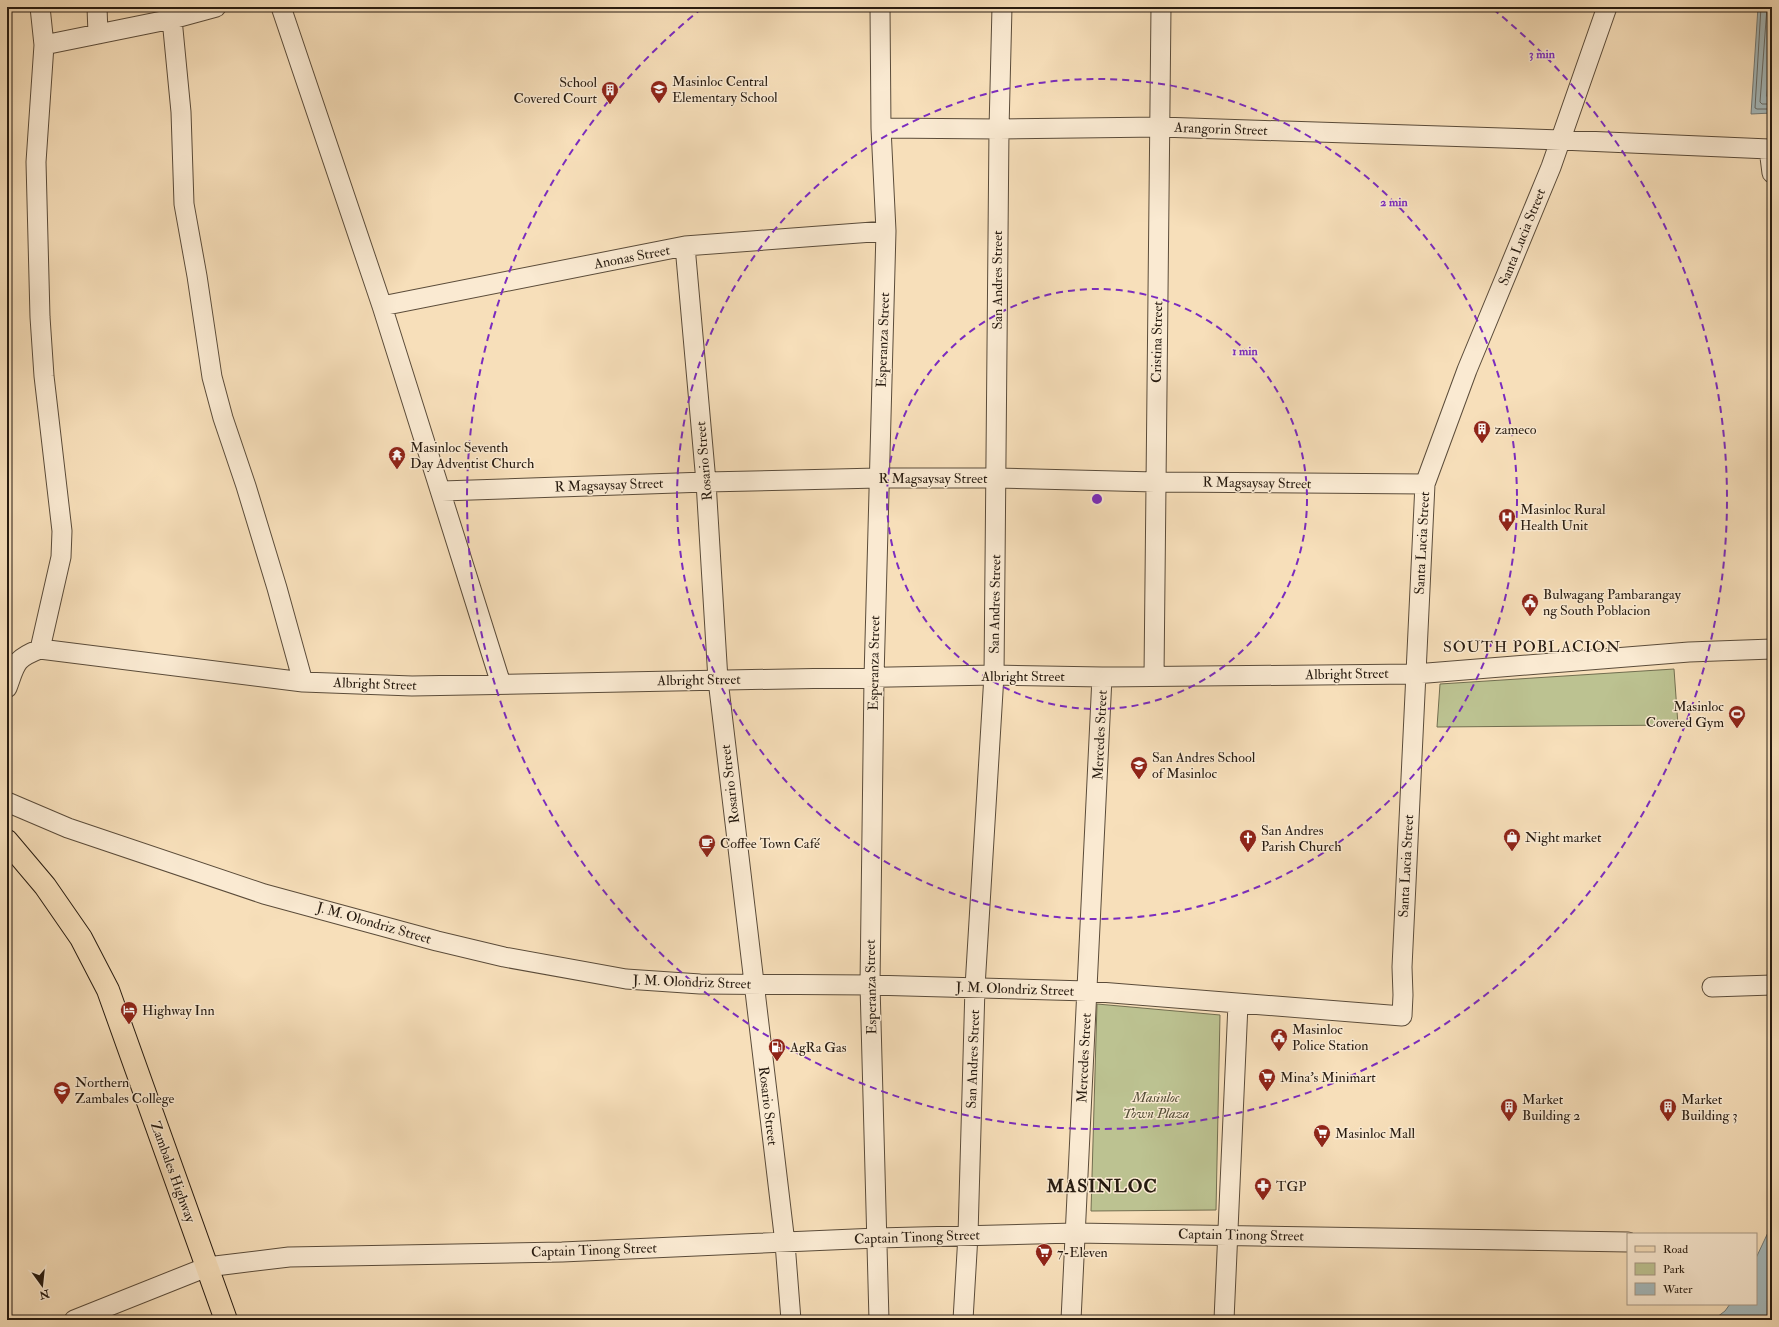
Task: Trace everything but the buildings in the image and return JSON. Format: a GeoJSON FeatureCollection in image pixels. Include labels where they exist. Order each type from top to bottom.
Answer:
{"type":"FeatureCollection","features":[{"type":"Feature","properties":{"kind":"main road","name":"Zambales Highway"},"geometry":{"type":"LineString","coordinates":[[7,841],[45,886],[77,932],[108,990],[226,1320]]}},
{"type":"Feature","properties":{"kind":"street"},"geometry":{"type":"LineString","coordinates":[[7,688],[16,664],[24,655],[40,649],[61,557],[62,532],[44,376],[37,256],[36,162],[44,45],[40,7]]}},
{"type":"Feature","properties":{"kind":"street"},"geometry":{"type":"LineString","coordinates":[[97,7],[98,34]]}},
{"type":"Feature","properties":{"kind":"street"},"geometry":{"type":"LineString","coordinates":[[44,45],[172,19],[216,7]]}},
{"type":"Feature","properties":{"kind":"street"},"geometry":{"type":"LineString","coordinates":[[281,7],[382,306],[442,492],[501,684]]}},
{"type":"Feature","properties":{"kind":"street","name":"Esperanza Street"},"geometry":{"type":"LineString","coordinates":[[879,1320],[870,985],[878,478],[886,231],[881,128],[880,7]]}},
{"type":"Feature","properties":{"kind":"street","name":"San Andres Street"},"geometry":{"type":"LineString","coordinates":[[963,1320],[968,1235],[975,987],[994,675],[998,129],[1002,7]]}},
{"type":"Feature","properties":{"kind":"street","name":"Cristina Street"},"geometry":{"type":"LineString","coordinates":[[1154,676],[1161,7]]}},
{"type":"Feature","properties":{"kind":"street","name":"Santa Lucia Street"},"geometry":{"type":"LineString","coordinates":[[1402,1016],[1402,967],[1425,484],[1467,370],[1561,140],[1608,7]]}},
{"type":"Feature","properties":{"kind":"street"},"geometry":{"type":"LineString","coordinates":[[172,19],[181,112],[184,204],[198,276],[212,377],[223,418],[246,486],[303,682]]}},
{"type":"Feature","properties":{"kind":"street","name":"Arangorin Street"},"geometry":{"type":"LineString","coordinates":[[881,128],[998,129],[1160,127],[1561,140],[1769,149],[1772,173]]}},
{"type":"Feature","properties":{"kind":"street","name":"Anonas Street"},"geometry":{"type":"LineString","coordinates":[[382,306],[686,246],[886,231]]}},
{"type":"Feature","properties":{"kind":"street","name":"Rosario Street"},"geometry":{"type":"LineString","coordinates":[[686,246],[706,482],[718,680],[785,1243],[791,1320]]}},
{"type":"Feature","properties":{"kind":"street","name":"R Magsaysay Street"},"geometry":{"type":"LineString","coordinates":[[442,492],[706,482],[878,478],[996,478],[1155,482],[1425,484]]}},
{"type":"Feature","properties":{"kind":"street","name":"Albright Street"},"geometry":{"type":"LineString","coordinates":[[40,649],[303,682],[412,686],[994,675],[1102,677],[1415,674],[1689,652],[1772,649]]}},
{"type":"Feature","properties":{"kind":"street","name":"Mercedes Street"},"geometry":{"type":"LineString","coordinates":[[1071,1320],[1102,677]]}},
{"type":"Feature","properties":{"kind":"street","name":"J. M. Olondriz Street"},"geometry":{"type":"LineString","coordinates":[[7,802],[68,828],[264,894],[504,958],[626,979],[700,984],[870,985],[1087,991],[1402,1016]]}},
{"type":"Feature","properties":{"kind":"street"},"geometry":{"type":"LineString","coordinates":[[1712,987],[1772,985]]}},
{"type":"Feature","properties":{"kind":"street"},"geometry":{"type":"LineString","coordinates":[[1224,1320],[1238,1004]]}},
{"type":"Feature","properties":{"kind":"street","name":"Captain Tinong Street"},"geometry":{"type":"LineString","coordinates":[[74,1320],[207,1267],[289,1257],[562,1252],[877,1238],[1075,1233],[1627,1242]]}},
{"type":"Feature","properties":{"kind":"green space"},"geometry":{"type":"Polygon","coordinates":[[[1674,669],[1678,725],[1437,727],[1440,684],[1674,669]]]}},
{"type":"Feature","properties":{"kind":"green space","name":"Masinloc Town Plaza"},"geometry":{"type":"Polygon","coordinates":[[[1097,1004],[1220,1015],[1216,1210],[1091,1211],[1097,1004]]]}},
{"type":"Feature","properties":{"kind":"water"},"geometry":{"type":"Polygon","coordinates":[[[1758,7],[1772,7],[1772,113],[1751,114],[1758,7]]]}},
{"type":"Feature","properties":{"kind":"water"},"geometry":{"type":"Polygon","coordinates":[[[1772,1224],[1772,1320],[1713,1320],[1725,1311],[1729,1305],[1757,1305],[1757,1256],[1772,1224]]]}},
{"type":"Feature","properties":{"kind":"place","name":"Masinloc Central Elementary School"},"geometry":{"type":"Point","coordinates":[659,104]}},
{"type":"Feature","properties":{"kind":"place","name":"School Covered Court"},"geometry":{"type":"Point","coordinates":[610,105]}},
{"type":"Feature","properties":{"kind":"place","name":"zameco"},"geometry":{"type":"Point","coordinates":[1482,444]}},
{"type":"Feature","properties":{"kind":"place","name":"Masinloc Seventh Day Adventist Church"},"geometry":{"type":"Point","coordinates":[397,470]}},
{"type":"Feature","properties":{"kind":"place","name":"Masinloc Rural Health Unit"},"geometry":{"type":"Point","coordinates":[1507,532]}},
{"type":"Feature","properties":{"kind":"place","name":"Bulwagang Pambarangay ng South Poblacion"},"geometry":{"type":"Point","coordinates":[1530,617]}},
{"type":"Feature","properties":{"kind":"place","name":"Masinloc Covered Gym"},"geometry":{"type":"Point","coordinates":[1737,729]}},
{"type":"Feature","properties":{"kind":"place","name":"San Andres School of Masinloc"},"geometry":{"type":"Point","coordinates":[1139,780]}},
{"type":"Feature","properties":{"kind":"place","name":"Night market"},"geometry":{"type":"Point","coordinates":[1512,852]}},
{"type":"Feature","properties":{"kind":"place","name":"San Andres Parish Church"},"geometry":{"type":"Point","coordinates":[1248,853]}},
{"type":"Feature","properties":{"kind":"place","name":"Coffee Town Café"},"geometry":{"type":"Point","coordinates":[707,858]}},
{"type":"Feature","properties":{"kind":"place","name":"Highway Inn"},"geometry":{"type":"Point","coordinates":[129,1025]}},
{"type":"Feature","properties":{"kind":"place","name":"Masinloc Police Station"},"geometry":{"type":"Point","coordinates":[1279,1052]}},
{"type":"Feature","properties":{"kind":"place","name":"AgRa Gas"},"geometry":{"type":"Point","coordinates":[777,1062]}},
{"type":"Feature","properties":{"kind":"place","name":"Mina's Minimart"},"geometry":{"type":"Point","coordinates":[1267,1092]}},
{"type":"Feature","properties":{"kind":"place","name":"Northern Zambales College"},"geometry":{"type":"Point","coordinates":[62,1105]}},
{"type":"Feature","properties":{"kind":"place","name":"Market Building 2"},"geometry":{"type":"Point","coordinates":[1509,1122]}},
{"type":"Feature","properties":{"kind":"place","name":"Market Building 3"},"geometry":{"type":"Point","coordinates":[1668,1122]}},
{"type":"Feature","properties":{"kind":"place","name":"Masinloc Mall"},"geometry":{"type":"Point","coordinates":[1322,1148]}},
{"type":"Feature","properties":{"kind":"place","name":"TGP"},"geometry":{"type":"Point","coordinates":[1263,1201]}},
{"type":"Feature","properties":{"kind":"place","name":"7-Eleven"},"geometry":{"type":"Point","coordinates":[1044,1267]}},
{"type":"Feature","properties":{"kind":"district","name":"SOUTH POBLACION"},"geometry":{"type":"Point","coordinates":[1532,647]}},
{"type":"Feature","properties":{"kind":"district","name":"MASINLOC"},"geometry":{"type":"Point","coordinates":[1102,1186]}}]}
